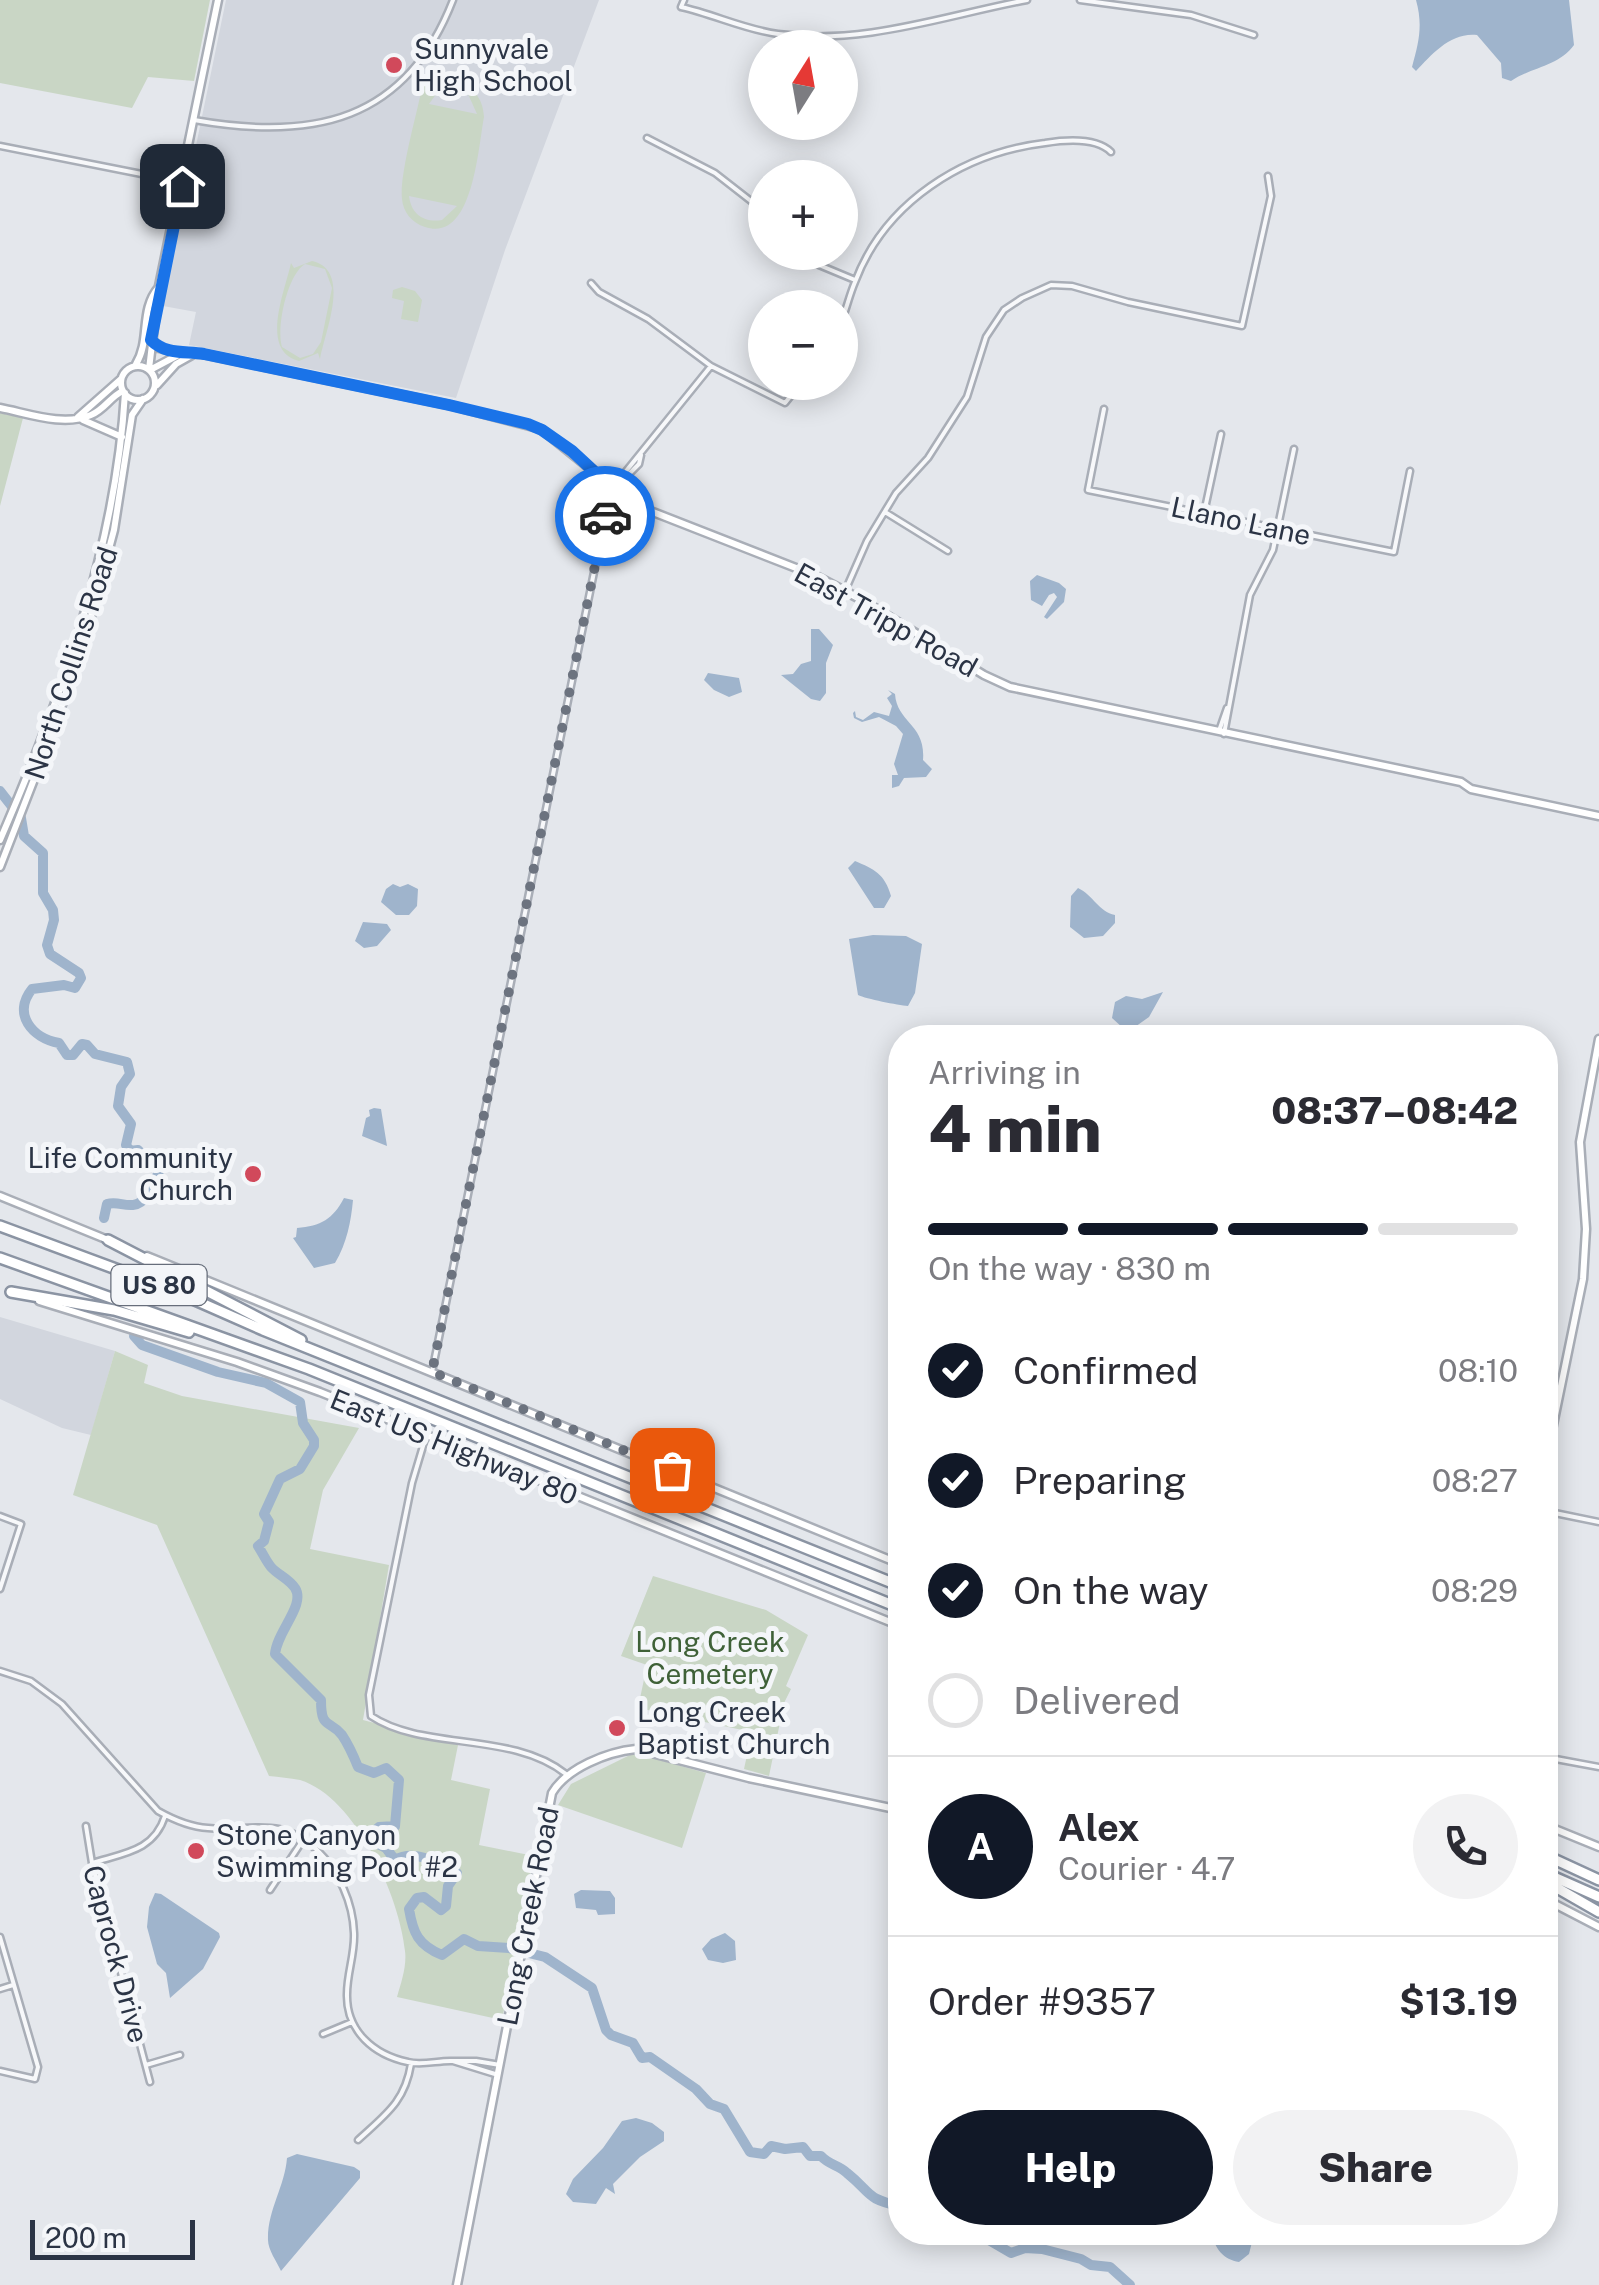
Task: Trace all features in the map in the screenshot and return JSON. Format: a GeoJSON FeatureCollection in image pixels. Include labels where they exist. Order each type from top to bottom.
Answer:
{"type":"FeatureCollection","features":[{"type":"Feature","properties":{"kind":"highway","name":"US 80"},"geometry":{"type":"LineString","coordinates":[[0,1226],[170,1289],[888,1581]]}},
{"type":"Feature","properties":{"kind":"highway"},"geometry":{"type":"LineString","coordinates":[[108,1240],[286,1330],[316,1350]]}},
{"type":"Feature","properties":{"kind":"highway","name":"US 80"},"geometry":{"type":"LineString","coordinates":[[0,1258],[309,1369],[888,1603]]}},
{"type":"Feature","properties":{"kind":"highway"},"geometry":{"type":"LineString","coordinates":[[11,1292],[114,1310],[309,1369]]}},
{"type":"Feature","properties":{"kind":"highway"},"geometry":{"type":"LineString","coordinates":[[1558,1861],[1599,1880]]}},
{"type":"Feature","properties":{"kind":"highway"},"geometry":{"type":"LineString","coordinates":[[1558,1879],[1599,1897]]}},
{"type":"Feature","properties":{"kind":"highway"},"geometry":{"type":"LineString","coordinates":[[1558,1888],[1599,1912]]}},
{"type":"Feature","properties":{"kind":"street"},"geometry":{"type":"LineString","coordinates":[[155,388],[150,370],[151,340],[218,0]]}},
{"type":"Feature","properties":{"kind":"street"},"geometry":{"type":"LineString","coordinates":[[194,120],[244,129],[288,130],[359,110],[416,67],[438,38],[453,0]]}},
{"type":"Feature","properties":{"kind":"street"},"geometry":{"type":"LineString","coordinates":[[684,0],[682,7],[774,34],[822,37],[892,32],[1028,0]]}},
{"type":"Feature","properties":{"kind":"street"},"geometry":{"type":"LineString","coordinates":[[1080,0],[1191,15],[1254,35]]}},
{"type":"Feature","properties":{"kind":"street"},"geometry":{"type":"LineString","coordinates":[[1153,8],[1155,0]]}},
{"type":"Feature","properties":{"kind":"street"},"geometry":{"type":"LineString","coordinates":[[648,138],[714,173],[748,199]]}},
{"type":"Feature","properties":{"kind":"street"},"geometry":{"type":"LineString","coordinates":[[852,290],[876,242],[904,207],[954,171],[981,157],[1054,142],[1094,143],[1111,152]]}},
{"type":"Feature","properties":{"kind":"street"},"geometry":{"type":"LineString","coordinates":[[0,146],[183,182]]}},
{"type":"Feature","properties":{"kind":"street"},"geometry":{"type":"LineString","coordinates":[[845,591],[884,512],[928,458],[967,397],[986,336],[1004,310],[1051,286],[1072,286],[1242,326],[1271,196],[1268,176]]}},
{"type":"Feature","properties":{"kind":"street"},"geometry":{"type":"LineString","coordinates":[[831,270],[855,280]]}},
{"type":"Feature","properties":{"kind":"street"},"geometry":{"type":"LineString","coordinates":[[591,283],[711,366],[748,384]]}},
{"type":"Feature","properties":{"kind":"street"},"geometry":{"type":"LineString","coordinates":[[78,418],[134,366],[142,349],[150,300],[160,286]]}},
{"type":"Feature","properties":{"kind":"street"},"geometry":{"type":"LineString","coordinates":[[151,340],[159,348],[182,353]]}},
{"type":"Feature","properties":{"kind":"street"},"geometry":{"type":"LineString","coordinates":[[134,366],[150,370],[182,353]]}},
{"type":"Feature","properties":{"kind":"street","name":"East Tripp Road"},"geometry":{"type":"LineString","coordinates":[[182,353],[204,354],[528,424],[572,451],[613,489],[659,517],[800,569],[845,591],[1001,684],[1055,699],[1390,767],[1599,816]]}},
{"type":"Feature","properties":{"kind":"street"},"geometry":{"type":"LineString","coordinates":[[122,379],[124,392],[133,399],[144,399],[176,364],[204,354]]}},
{"type":"Feature","properties":{"kind":"street"},"geometry":{"type":"LineString","coordinates":[[432,1372],[609,498],[711,366]]}},
{"type":"Feature","properties":{"kind":"street"},"geometry":{"type":"LineString","coordinates":[[0,408],[50,418],[78,418],[97,412],[114,394],[124,392]]}},
{"type":"Feature","properties":{"kind":"street","name":"North Collins Road"},"geometry":{"type":"LineString","coordinates":[[117,493],[124,392]]}},
{"type":"Feature","properties":{"kind":"street","name":"North Collins Road"},"geometry":{"type":"LineString","coordinates":[[0,867],[24,808],[30,779],[72,662],[106,545],[132,415],[144,399]]}},
{"type":"Feature","properties":{"kind":"street","name":"Llano Lane"},"geometry":{"type":"LineString","coordinates":[[1104,409],[1088,490],[1204,514],[1394,552],[1410,471]]}},
{"type":"Feature","properties":{"kind":"street"},"geometry":{"type":"LineString","coordinates":[[78,418],[108,428],[123,438]]}},
{"type":"Feature","properties":{"kind":"street"},"geometry":{"type":"LineString","coordinates":[[1204,514],[1221,434]]}},
{"type":"Feature","properties":{"kind":"street"},"geometry":{"type":"LineString","coordinates":[[1222,733],[1250,595],[1273,550],[1294,450]]}},
{"type":"Feature","properties":{"kind":"street"},"geometry":{"type":"LineString","coordinates":[[884,512],[948,550]]}},
{"type":"Feature","properties":{"kind":"street","name":"North Collins Road"},"geometry":{"type":"LineString","coordinates":[[0,840],[22,788],[30,779]]}},
{"type":"Feature","properties":{"kind":"street"},"geometry":{"type":"LineString","coordinates":[[1558,1401],[1583,1279],[1586,1229],[1580,1142],[1599,1039]]}},
{"type":"Feature","properties":{"kind":"street"},"geometry":{"type":"LineString","coordinates":[[0,1196],[888,1559]]}},
{"type":"Feature","properties":{"kind":"street","name":"East US Highway 80"},"geometry":{"type":"LineString","coordinates":[[0,1288],[238,1362],[888,1621]]}},
{"type":"Feature","properties":{"kind":"street"},"geometry":{"type":"LineString","coordinates":[[426,1436],[412,1483],[369,1695],[371,1716],[399,1728],[544,1758],[566,1774]]}},
{"type":"Feature","properties":{"kind":"street"},"geometry":{"type":"LineString","coordinates":[[1558,1513],[1599,1522]]}},
{"type":"Feature","properties":{"kind":"street"},"geometry":{"type":"LineString","coordinates":[[0,1516],[22,1524],[0,1589]]}},
{"type":"Feature","properties":{"kind":"street"},"geometry":{"type":"LineString","coordinates":[[0,1670],[31,1681],[62,1704],[146,1800],[165,1816],[212,1829],[262,1825],[304,1840],[334,1868],[354,1928],[346,1994],[352,2022],[368,2044],[411,2064],[454,2062],[499,2070]]}},
{"type":"Feature","properties":{"kind":"street","name":"Long Creek Road"},"geometry":{"type":"LineString","coordinates":[[458,2285],[552,1792],[566,1774],[620,1750],[636,1748],[748,1778],[888,1807]]}},
{"type":"Feature","properties":{"kind":"street"},"geometry":{"type":"LineString","coordinates":[[1558,1759],[1599,1767]]}},
{"type":"Feature","properties":{"kind":"street"},"geometry":{"type":"LineString","coordinates":[[92,1863],[150,1843],[165,1816]]}},
{"type":"Feature","properties":{"kind":"street","name":"Caprock Drive"},"geometry":{"type":"LineString","coordinates":[[86,1826],[92,1863],[150,2082]]}},
{"type":"Feature","properties":{"kind":"street"},"geometry":{"type":"LineString","coordinates":[[1558,1831],[1599,1848]]}},
{"type":"Feature","properties":{"kind":"street"},"geometry":{"type":"LineString","coordinates":[[270,1890],[304,1840]]}},
{"type":"Feature","properties":{"kind":"street"},"geometry":{"type":"LineString","coordinates":[[1558,1906],[1599,1927]]}},
{"type":"Feature","properties":{"kind":"street"},"geometry":{"type":"LineString","coordinates":[[0,1936],[38,2067],[36,2079],[0,2071]]}},
{"type":"Feature","properties":{"kind":"street"},"geometry":{"type":"LineString","coordinates":[[0,1989],[13,1985]]}},
{"type":"Feature","properties":{"kind":"street"},"geometry":{"type":"LineString","coordinates":[[322,2034],[352,2022]]}},
{"type":"Feature","properties":{"kind":"street"},"geometry":{"type":"LineString","coordinates":[[145,2065],[180,2056]]}},
{"type":"Feature","properties":{"kind":"street"},"geometry":{"type":"LineString","coordinates":[[358,2140],[399,2102],[408,2087],[411,2064]]}},
{"type":"Feature","properties":{"kind":"shaded area"},"geometry":{"type":"Polygon","coordinates":[[[226,0],[599,0],[505,250],[456,398],[189,345],[196,312],[163,306],[226,0]]]}},
{"type":"Feature","properties":{"kind":"shaded area"},"geometry":{"type":"Polygon","coordinates":[[[0,1317],[115,1351],[91,1435],[62,1428],[0,1399],[0,1317]]]}},
{"type":"Feature","properties":{"kind":"green space"},"geometry":{"type":"Polygon","coordinates":[[[0,0],[210,0],[194,81],[148,77],[132,108],[0,83],[0,0]]]}},
{"type":"Feature","properties":{"kind":"green space"},"geometry":{"type":"Polygon","coordinates":[[[452,81],[465,86],[479,98],[484,117],[470,190],[454,221],[441,228],[416,223],[406,213],[402,199],[406,159],[423,83],[432,87],[452,81]],[[453,89],[437,93],[429,104],[477,114],[468,94],[453,89]],[[409,196],[419,216],[430,220],[442,220],[457,206],[409,196]]]}},
{"type":"Feature","properties":{"kind":"green space"},"geometry":{"type":"Polygon","coordinates":[[[312,261],[324,267],[331,276],[333,289],[333,303],[320,359],[318,353],[299,361],[287,355],[280,345],[280,304],[291,263],[294,268],[312,261]],[[305,264],[293,279],[284,302],[282,347],[300,358],[313,354],[321,342],[332,288],[325,269],[305,264]]]}},
{"type":"Feature","properties":{"kind":"green space"},"geometry":{"type":"Polygon","coordinates":[[[402,287],[415,291],[422,300],[418,322],[401,319],[404,301],[392,298],[393,290],[402,287]]]}},
{"type":"Feature","properties":{"kind":"green space"},"geometry":{"type":"Polygon","coordinates":[[[0,413],[23,418],[0,506],[0,413]]]}},
{"type":"Feature","properties":{"kind":"green space"},"geometry":{"type":"Polygon","coordinates":[[[115,1351],[148,1365],[144,1383],[182,1396],[359,1428],[323,1490],[310,1549],[389,1565],[363,1720],[458,1745],[451,1780],[490,1789],[479,1845],[534,1856],[502,2020],[397,1997],[405,1963],[401,1929],[384,1878],[357,1828],[320,1790],[300,1780],[269,1776],[157,1525],[73,1495],[115,1351]]]}},
{"type":"Feature","properties":{"kind":"green space","name":"Long Creek Cemetery"},"geometry":{"type":"Polygon","coordinates":[[[653,1576],[766,1610],[808,1635],[786,1686],[791,1689],[784,1703],[769,1776],[744,1769],[752,1732],[638,1708],[647,1665],[621,1656],[653,1576]]]}},
{"type":"Feature","properties":{"kind":"green space","name":"Long Creek Cemetery"},"geometry":{"type":"Polygon","coordinates":[[[634,1753],[706,1773],[682,1848],[558,1805],[571,1784],[634,1753]]]}},
{"type":"Feature","properties":{"kind":"water"},"geometry":{"type":"Polygon","coordinates":[[[1416,0],[1569,0],[1574,45],[1561,58],[1511,81],[1502,78],[1501,63],[1477,35],[1468,35],[1443,46],[1416,71],[1412,67],[1419,34],[1416,0]]]}},
{"type":"Feature","properties":{"kind":"water"},"geometry":{"type":"Polygon","coordinates":[[[1037,575],[1066,589],[1064,602],[1047,619],[1044,617],[1057,597],[1054,593],[1049,595],[1042,606],[1031,600],[1030,581],[1037,575]]]}},
{"type":"Feature","properties":{"kind":"water"},"geometry":{"type":"Polygon","coordinates":[[[811,629],[819,629],[833,645],[826,663],[826,693],[820,701],[811,699],[781,675],[793,674],[801,664],[811,661],[811,629]]]}},
{"type":"Feature","properties":{"kind":"water"},"geometry":{"type":"Polygon","coordinates":[[[708,673],[739,678],[742,692],[729,697],[714,690],[704,680],[708,673]]]}},
{"type":"Feature","properties":{"kind":"water"},"geometry":{"type":"Polygon","coordinates":[[[888,690],[895,694],[897,704],[916,731],[923,760],[932,769],[926,777],[904,778],[892,788],[892,775],[898,775],[894,764],[903,734],[879,717],[862,722],[853,713],[863,720],[874,712],[889,716],[892,706],[887,698],[892,694],[888,690]]]}},
{"type":"Feature","properties":{"kind":"water"},"geometry":{"type":"Polygon","coordinates":[[[855,861],[886,882],[891,896],[884,908],[874,908],[848,868],[855,861]]]}},
{"type":"Feature","properties":{"kind":"water"},"geometry":{"type":"Polygon","coordinates":[[[393,884],[418,889],[417,906],[409,915],[396,915],[381,902],[386,889],[393,884]]]}},
{"type":"Feature","properties":{"kind":"water"},"geometry":{"type":"Polygon","coordinates":[[[1078,888],[1115,915],[1115,923],[1103,936],[1084,938],[1070,927],[1071,896],[1078,888]]]}},
{"type":"Feature","properties":{"kind":"water"},"geometry":{"type":"Polygon","coordinates":[[[363,922],[387,924],[391,930],[377,946],[364,948],[355,941],[363,922]]]}},
{"type":"Feature","properties":{"kind":"water"},"geometry":{"type":"Polygon","coordinates":[[[906,936],[922,944],[915,993],[908,1006],[858,995],[849,939],[906,936]]]}},
{"type":"Feature","properties":{"kind":"water"},"geometry":{"type":"Polygon","coordinates":[[[1163,992],[1149,1017],[1138,1025],[1120,1025],[1112,1018],[1115,1002],[1126,996],[1142,999],[1163,992]]]}},
{"type":"Feature","properties":{"kind":"water"},"geometry":{"type":"Polygon","coordinates":[[[381,1109],[387,1146],[362,1136],[369,1110],[381,1109]]]}},
{"type":"Feature","properties":{"kind":"water"},"geometry":{"type":"Polygon","coordinates":[[[344,1198],[353,1200],[343,1248],[335,1263],[314,1268],[293,1238],[297,1228],[325,1220],[344,1198]]]}},
{"type":"Feature","properties":{"kind":"water"},"geometry":{"type":"Polygon","coordinates":[[[581,1890],[610,1891],[615,1898],[615,1914],[598,1915],[596,1910],[576,1908],[574,1894],[581,1890]]]}},
{"type":"Feature","properties":{"kind":"water"},"geometry":{"type":"Polygon","coordinates":[[[155,1893],[220,1937],[203,1969],[170,1998],[166,1973],[157,1964],[147,1927],[155,1893]]]}},
{"type":"Feature","properties":{"kind":"water"},"geometry":{"type":"Polygon","coordinates":[[[725,1933],[735,1941],[736,1960],[708,1960],[702,1949],[711,1939],[725,1933]]]}},
{"type":"Feature","properties":{"kind":"water"},"geometry":{"type":"Polygon","coordinates":[[[636,2118],[664,2132],[664,2141],[640,2157],[613,2184],[615,2194],[606,2188],[596,2204],[573,2202],[566,2194],[573,2179],[622,2121],[636,2118]]]}},
{"type":"Feature","properties":{"kind":"water"},"geometry":{"type":"Polygon","coordinates":[[[297,2154],[354,2167],[360,2171],[360,2178],[281,2271],[269,2248],[268,2229],[287,2158],[297,2154]]]}},
{"type":"Feature","properties":{"kind":"water"},"geometry":{"type":"Polygon","coordinates":[[[1216,2245],[1251,2245],[1249,2254],[1239,2262],[1216,2245]]]}},
{"type":"Feature","properties":{"kind":"waterway"},"geometry":{"type":"LineString","coordinates":[[0,791],[21,818],[24,836],[43,853],[43,893],[54,920],[47,945],[50,954],[81,978],[75,988],[64,985],[32,989],[24,1007],[28,1024],[41,1036],[59,1043],[67,1055],[73,1055],[82,1044],[95,1054],[127,1062],[130,1074],[121,1087],[118,1106],[131,1124],[126,1145],[130,1151],[138,1150],[159,1171],[142,1201],[133,1205],[107,1204],[104,1218]]}},
{"type":"Feature","properties":{"kind":"waterway"},"geometry":{"type":"LineString","coordinates":[[134,1336],[142,1345],[218,1372],[266,1383],[300,1402],[303,1423],[314,1446],[300,1469],[280,1479],[264,1514],[269,1522],[264,1541],[258,1546],[297,1595],[275,1654],[321,1700],[324,1720],[342,1735],[358,1767],[374,1773],[386,1768],[399,1780],[395,1826],[379,1827],[372,1833],[374,1842],[386,1848],[395,1860],[418,1856],[457,1873],[448,1886],[446,1906],[441,1910],[424,1897],[417,1898],[409,1909],[422,1942],[442,1955],[464,1939],[478,1946],[509,1948],[545,1957],[592,1988],[611,2035],[633,2043],[642,2058],[650,2057],[696,2089],[710,2104],[724,2109],[750,2152],[764,2154],[771,2146],[803,2147],[810,2156],[821,2156],[844,2170],[874,2198],[888,2203]]}},
{"type":"Feature","properties":{"kind":"waterway"},"geometry":{"type":"LineString","coordinates":[[997,2245],[1011,2253],[1025,2248],[1042,2249],[1110,2267],[1130,2285]]}},
{"type":"Feature","properties":{"kind":"way so far"},"geometry":{"type":"LineString","coordinates":[[605,516],[432,1372],[672,1470]]}},
{"type":"Feature","properties":{"kind":"place","name":"Sunnyvale High School"},"geometry":{"type":"Point","coordinates":[394,65]}},
{"type":"Feature","properties":{"kind":"place","name":"Life Community Church"},"geometry":{"type":"Point","coordinates":[253,1174]}},
{"type":"Feature","properties":{"kind":"place","name":"Long Creek Baptist Church"},"geometry":{"type":"Point","coordinates":[617,1728]}},
{"type":"Feature","properties":{"kind":"place","name":"Stone Canyon Swimming Pool #2"},"geometry":{"type":"Point","coordinates":[196,1851]}},
{"type":"Feature","properties":{"kind":"route"},"geometry":{"type":"LineString","coordinates":[[182,186],[160,286],[151,340],[155,345],[172,352],[204,354],[500,416],[542,430],[572,451],[613,489],[605,516]]}}]}
